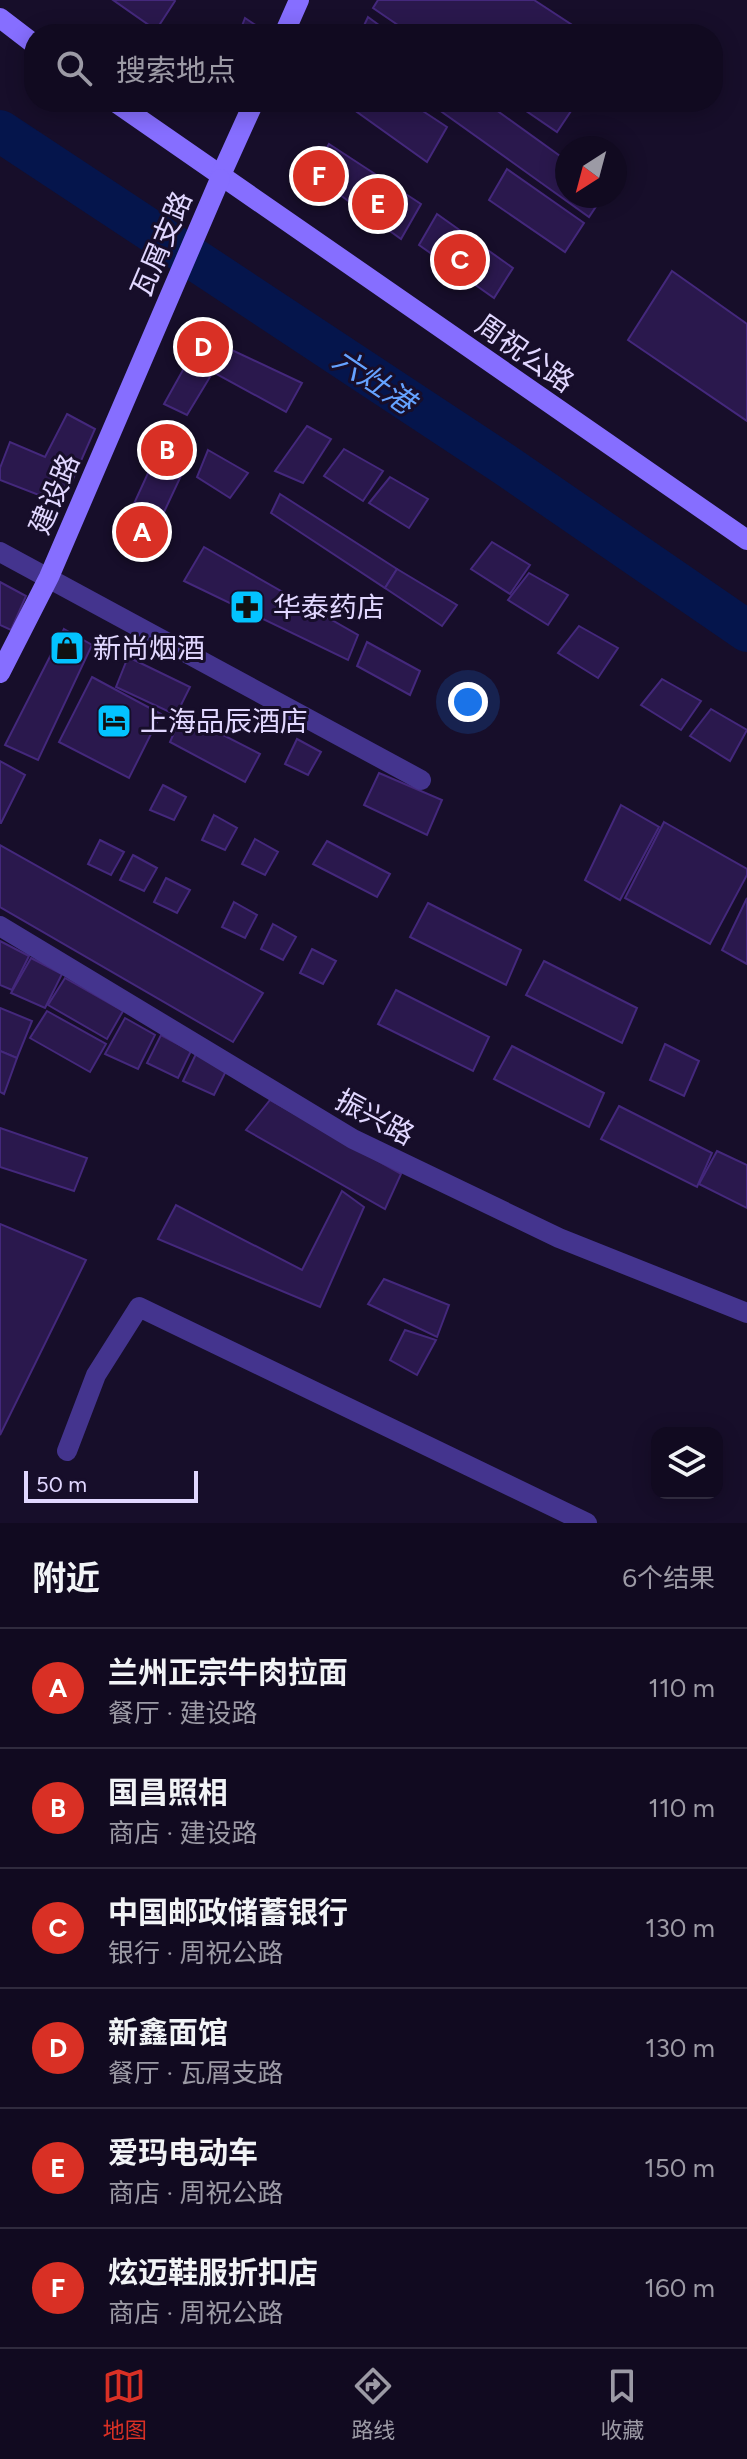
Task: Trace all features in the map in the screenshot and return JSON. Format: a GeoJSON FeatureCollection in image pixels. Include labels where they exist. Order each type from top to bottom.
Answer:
{"type":"FeatureCollection","features":[{"type":"Feature","properties":{"kind":"street"},"geometry":{"type":"LineString","coordinates":[[288,24],[299,0]]}},
{"type":"Feature","properties":{"kind":"street"},"geometry":{"type":"LineString","coordinates":[[0,18],[24,36]]}},
{"type":"Feature","properties":{"kind":"street","name":"周祝公路"},"geometry":{"type":"LineString","coordinates":[[129,112],[747,540]]}},
{"type":"Feature","properties":{"kind":"street"},"geometry":{"type":"LineString","coordinates":[[220,178],[250,112]]}},
{"type":"Feature","properties":{"kind":"street","name":"瓦屑支路"},"geometry":{"type":"LineString","coordinates":[[153,334],[220,178]]}},
{"type":"Feature","properties":{"kind":"street","name":"建设路"},"geometry":{"type":"LineString","coordinates":[[0,673],[49,577],[153,334]]}},
{"type":"Feature","properties":{"kind":"street"},"geometry":{"type":"LineString","coordinates":[[0,552],[421,780]]}},
{"type":"Feature","properties":{"kind":"street","name":"振兴路"},"geometry":{"type":"LineString","coordinates":[[0,926],[353,1139],[559,1238],[747,1313]]}},
{"type":"Feature","properties":{"kind":"street"},"geometry":{"type":"LineString","coordinates":[[67,1451],[96,1375],[139,1307],[587,1523]]}},
{"type":"Feature","properties":{"kind":"building"},"geometry":{"type":"Polygon","coordinates":[[[113,0],[175,1],[160,24],[147,24],[113,0]]]}},
{"type":"Feature","properties":{"kind":"building"},"geometry":{"type":"Polygon","coordinates":[[[378,0],[534,0],[571,24],[396,24],[373,8],[378,0]]]}},
{"type":"Feature","properties":{"kind":"building"},"geometry":{"type":"Polygon","coordinates":[[[368,17],[377,24],[365,24],[368,17]]]}},
{"type":"Feature","properties":{"kind":"building"},"geometry":{"type":"Polygon","coordinates":[[[357,112],[424,112],[447,127],[427,162],[357,112]]]}},
{"type":"Feature","properties":{"kind":"building"},"geometry":{"type":"Polygon","coordinates":[[[442,112],[499,112],[555,152],[555,193],[442,112]]]}},
{"type":"Feature","properties":{"kind":"building"},"geometry":{"type":"Polygon","coordinates":[[[528,112],[570,112],[557,132],[528,112]]]}},
{"type":"Feature","properties":{"kind":"building"},"geometry":{"type":"Polygon","coordinates":[[[329,144],[421,204],[401,239],[311,174],[329,144]]]}},
{"type":"Feature","properties":{"kind":"building"},"geometry":{"type":"Polygon","coordinates":[[[507,169],[555,203],[555,208],[563,208],[584,223],[565,252],[489,200],[507,169]]]}},
{"type":"Feature","properties":{"kind":"building"},"geometry":{"type":"Polygon","coordinates":[[[576,208],[595,208],[589,217],[576,208]]]}},
{"type":"Feature","properties":{"kind":"building"},"geometry":{"type":"Polygon","coordinates":[[[437,214],[513,268],[494,298],[419,245],[437,214]]]}},
{"type":"Feature","properties":{"kind":"building"},"geometry":{"type":"Polygon","coordinates":[[[672,271],[747,324],[747,421],[628,340],[672,271]]]}},
{"type":"Feature","properties":{"kind":"building"},"geometry":{"type":"Polygon","coordinates":[[[202,336],[302,383],[286,412],[213,372],[187,415],[164,404],[202,336]]]}},
{"type":"Feature","properties":{"kind":"building"},"geometry":{"type":"Polygon","coordinates":[[[67,414],[95,429],[62,504],[0,480],[0,468],[10,442],[45,457],[67,414]]]}},
{"type":"Feature","properties":{"kind":"building"},"geometry":{"type":"Polygon","coordinates":[[[307,426],[331,439],[303,483],[275,471],[307,426]]]}},
{"type":"Feature","properties":{"kind":"building"},"geometry":{"type":"Polygon","coordinates":[[[165,436],[194,448],[150,542],[121,532],[165,436]]]}},
{"type":"Feature","properties":{"kind":"building"},"geometry":{"type":"Polygon","coordinates":[[[344,449],[383,471],[363,501],[324,476],[344,449]]]}},
{"type":"Feature","properties":{"kind":"building"},"geometry":{"type":"Polygon","coordinates":[[[208,450],[248,473],[230,498],[197,477],[208,450]]]}},
{"type":"Feature","properties":{"kind":"building"},"geometry":{"type":"Polygon","coordinates":[[[390,477],[428,499],[409,528],[369,503],[390,477]]]}},
{"type":"Feature","properties":{"kind":"building"},"geometry":{"type":"Polygon","coordinates":[[[280,494],[397,569],[385,588],[271,513],[280,494]]]}},
{"type":"Feature","properties":{"kind":"building"},"geometry":{"type":"Polygon","coordinates":[[[492,542],[530,565],[510,594],[471,569],[492,542]]]}},
{"type":"Feature","properties":{"kind":"building"},"geometry":{"type":"Polygon","coordinates":[[[204,547],[358,635],[348,660],[184,581],[204,547]]]}},
{"type":"Feature","properties":{"kind":"building"},"geometry":{"type":"Polygon","coordinates":[[[397,569],[457,605],[442,626],[385,588],[397,569]]]}},
{"type":"Feature","properties":{"kind":"building"},"geometry":{"type":"Polygon","coordinates":[[[529,573],[568,595],[548,625],[508,600],[529,573]]]}},
{"type":"Feature","properties":{"kind":"building"},"geometry":{"type":"Polygon","coordinates":[[[0,582],[26,596],[11,630],[0,625],[0,582]]]}},
{"type":"Feature","properties":{"kind":"building"},"geometry":{"type":"Polygon","coordinates":[[[579,626],[618,648],[598,678],[558,653],[579,626]]]}},
{"type":"Feature","properties":{"kind":"building"},"geometry":{"type":"Polygon","coordinates":[[[64,629],[92,645],[38,760],[5,745],[64,629]]]}},
{"type":"Feature","properties":{"kind":"building"},"geometry":{"type":"Polygon","coordinates":[[[367,642],[420,671],[410,695],[357,666],[367,642]]]}},
{"type":"Feature","properties":{"kind":"building"},"geometry":{"type":"Polygon","coordinates":[[[128,657],[190,687],[176,715],[116,687],[128,657]]]}},
{"type":"Feature","properties":{"kind":"building"},"geometry":{"type":"Polygon","coordinates":[[[92,677],[161,714],[129,778],[59,742],[92,677]]]}},
{"type":"Feature","properties":{"kind":"building"},"geometry":{"type":"Polygon","coordinates":[[[662,679],[701,701],[681,730],[641,705],[662,679]]]}},
{"type":"Feature","properties":{"kind":"building"},"geometry":{"type":"Polygon","coordinates":[[[711,709],[747,730],[730,761],[690,736],[711,709]]]}},
{"type":"Feature","properties":{"kind":"building"},"geometry":{"type":"Polygon","coordinates":[[[182,714],[260,754],[245,782],[170,742],[182,714]]]}},
{"type":"Feature","properties":{"kind":"building"},"geometry":{"type":"Polygon","coordinates":[[[297,739],[321,752],[308,775],[285,764],[297,739]]]}},
{"type":"Feature","properties":{"kind":"building"},"geometry":{"type":"Polygon","coordinates":[[[0,761],[25,775],[1,823],[0,823],[0,761]]]}},
{"type":"Feature","properties":{"kind":"building"},"geometry":{"type":"Polygon","coordinates":[[[379,773],[442,800],[427,835],[364,805],[379,773]]]}},
{"type":"Feature","properties":{"kind":"building"},"geometry":{"type":"Polygon","coordinates":[[[163,785],[186,797],[174,820],[150,810],[163,785]]]}},
{"type":"Feature","properties":{"kind":"building"},"geometry":{"type":"Polygon","coordinates":[[[621,805],[659,827],[620,900],[585,880],[621,805]]]}},
{"type":"Feature","properties":{"kind":"building"},"geometry":{"type":"Polygon","coordinates":[[[214,815],[237,828],[225,850],[202,840],[214,815]]]}},
{"type":"Feature","properties":{"kind":"building"},"geometry":{"type":"Polygon","coordinates":[[[664,822],[747,869],[747,875],[710,944],[625,898],[664,822]]]}},
{"type":"Feature","properties":{"kind":"building"},"geometry":{"type":"Polygon","coordinates":[[[255,839],[278,852],[265,875],[242,864],[255,839]]]}},
{"type":"Feature","properties":{"kind":"building"},"geometry":{"type":"Polygon","coordinates":[[[100,840],[124,852],[111,875],[88,864],[100,840]]]}},
{"type":"Feature","properties":{"kind":"building"},"geometry":{"type":"Polygon","coordinates":[[[327,841],[390,874],[377,897],[313,864],[327,841]]]}},
{"type":"Feature","properties":{"kind":"building"},"geometry":{"type":"Polygon","coordinates":[[[0,845],[263,993],[233,1042],[0,907],[0,845]]]}},
{"type":"Feature","properties":{"kind":"building"},"geometry":{"type":"Polygon","coordinates":[[[133,855],[157,868],[144,891],[120,880],[133,855]]]}},
{"type":"Feature","properties":{"kind":"building"},"geometry":{"type":"Polygon","coordinates":[[[166,878],[190,890],[177,913],[154,902],[166,878]]]}},
{"type":"Feature","properties":{"kind":"building"},"geometry":{"type":"Polygon","coordinates":[[[747,898],[747,964],[722,950],[747,898]]]}},
{"type":"Feature","properties":{"kind":"building"},"geometry":{"type":"Polygon","coordinates":[[[234,902],[257,915],[245,938],[222,927],[234,902]]]}},
{"type":"Feature","properties":{"kind":"building"},"geometry":{"type":"Polygon","coordinates":[[[428,903],[521,950],[506,985],[410,937],[428,903]]]}},
{"type":"Feature","properties":{"kind":"building"},"geometry":{"type":"Polygon","coordinates":[[[273,924],[296,937],[283,960],[261,949],[273,924]]]}},
{"type":"Feature","properties":{"kind":"building"},"geometry":{"type":"Polygon","coordinates":[[[0,941],[29,956],[12,990],[0,985],[0,941]]]}},
{"type":"Feature","properties":{"kind":"building"},"geometry":{"type":"Polygon","coordinates":[[[312,949],[336,961],[323,984],[300,973],[312,949]]]}},
{"type":"Feature","properties":{"kind":"building"},"geometry":{"type":"Polygon","coordinates":[[[31,958],[62,974],[45,1008],[11,993],[31,958]]]}},
{"type":"Feature","properties":{"kind":"building"},"geometry":{"type":"Polygon","coordinates":[[[544,961],[637,1008],[622,1043],[526,995],[544,961]]]}},
{"type":"Feature","properties":{"kind":"building"},"geometry":{"type":"Polygon","coordinates":[[[65,978],[123,1011],[107,1039],[48,1005],[65,978]]]}},
{"type":"Feature","properties":{"kind":"building"},"geometry":{"type":"Polygon","coordinates":[[[396,990],[489,1037],[473,1071],[378,1024],[396,990]]]}},
{"type":"Feature","properties":{"kind":"building"},"geometry":{"type":"Polygon","coordinates":[[[0,1008],[32,1021],[17,1058],[0,1051],[0,1008]]]}},
{"type":"Feature","properties":{"kind":"building"},"geometry":{"type":"Polygon","coordinates":[[[47,1011],[106,1044],[90,1072],[30,1038],[47,1011]]]}},
{"type":"Feature","properties":{"kind":"building"},"geometry":{"type":"Polygon","coordinates":[[[125,1018],[155,1035],[138,1069],[105,1054],[125,1018]]]}},
{"type":"Feature","properties":{"kind":"building"},"geometry":{"type":"Polygon","coordinates":[[[161,1035],[191,1051],[178,1078],[147,1063],[161,1035]]]}},
{"type":"Feature","properties":{"kind":"building"},"geometry":{"type":"Polygon","coordinates":[[[665,1044],[699,1061],[684,1096],[650,1080],[665,1044]]]}},
{"type":"Feature","properties":{"kind":"building"},"geometry":{"type":"Polygon","coordinates":[[[512,1046],[604,1093],[589,1127],[494,1079],[512,1046]]]}},
{"type":"Feature","properties":{"kind":"building"},"geometry":{"type":"Polygon","coordinates":[[[0,1051],[17,1058],[4,1094],[0,1092],[0,1051]]]}},
{"type":"Feature","properties":{"kind":"building"},"geometry":{"type":"Polygon","coordinates":[[[197,1052],[227,1069],[214,1095],[183,1081],[197,1052]]]}},
{"type":"Feature","properties":{"kind":"building"},"geometry":{"type":"Polygon","coordinates":[[[270,1100],[401,1174],[385,1209],[246,1130],[270,1100]]]}},
{"type":"Feature","properties":{"kind":"building"},"geometry":{"type":"Polygon","coordinates":[[[619,1106],[712,1153],[697,1187],[601,1139],[619,1106]]]}},
{"type":"Feature","properties":{"kind":"building"},"geometry":{"type":"Polygon","coordinates":[[[0,1128],[87,1158],[74,1191],[0,1167],[0,1128]]]}},
{"type":"Feature","properties":{"kind":"building"},"geometry":{"type":"Polygon","coordinates":[[[717,1151],[747,1165],[747,1208],[699,1184],[717,1151]]]}},
{"type":"Feature","properties":{"kind":"building"},"geometry":{"type":"Polygon","coordinates":[[[342,1191],[364,1207],[320,1307],[158,1239],[176,1205],[302,1270],[342,1191]]]}},
{"type":"Feature","properties":{"kind":"building"},"geometry":{"type":"Polygon","coordinates":[[[0,1224],[86,1260],[0,1435],[0,1224]]]}},
{"type":"Feature","properties":{"kind":"building"},"geometry":{"type":"Polygon","coordinates":[[[384,1279],[449,1305],[437,1337],[368,1304],[384,1279]]]}},
{"type":"Feature","properties":{"kind":"building"},"geometry":{"type":"Polygon","coordinates":[[[405,1330],[436,1340],[417,1375],[390,1360],[405,1330]]]}},
{"type":"Feature","properties":{"kind":"waterway","name":"六灶港"},"geometry":{"type":"LineString","coordinates":[[0,131],[504,464],[747,631]]}},
{"type":"Feature","properties":{"kind":"place","name":"炫迈鞋服折扣店"},"geometry":{"type":"Point","coordinates":[319,176]}},
{"type":"Feature","properties":{"kind":"place","name":"爱玛电动车"},"geometry":{"type":"Point","coordinates":[378,204]}},
{"type":"Feature","properties":{"kind":"place","name":"中国邮政储蓄银行"},"geometry":{"type":"Point","coordinates":[460,260]}},
{"type":"Feature","properties":{"kind":"place","name":"新鑫面馆"},"geometry":{"type":"Point","coordinates":[203,347]}},
{"type":"Feature","properties":{"kind":"place","name":"国昌照相"},"geometry":{"type":"Point","coordinates":[167,450]}},
{"type":"Feature","properties":{"kind":"place","name":"兰州正宗牛肉拉面"},"geometry":{"type":"Point","coordinates":[142,532]}},
{"type":"Feature","properties":{"kind":"place","name":"华泰药店"},"geometry":{"type":"Point","coordinates":[247,607]}},
{"type":"Feature","properties":{"kind":"place","name":"新尚烟酒"},"geometry":{"type":"Point","coordinates":[67,648]}},
{"type":"Feature","properties":{"kind":"place","name":"上海品辰酒店"},"geometry":{"type":"Point","coordinates":[114,721]}}]}
